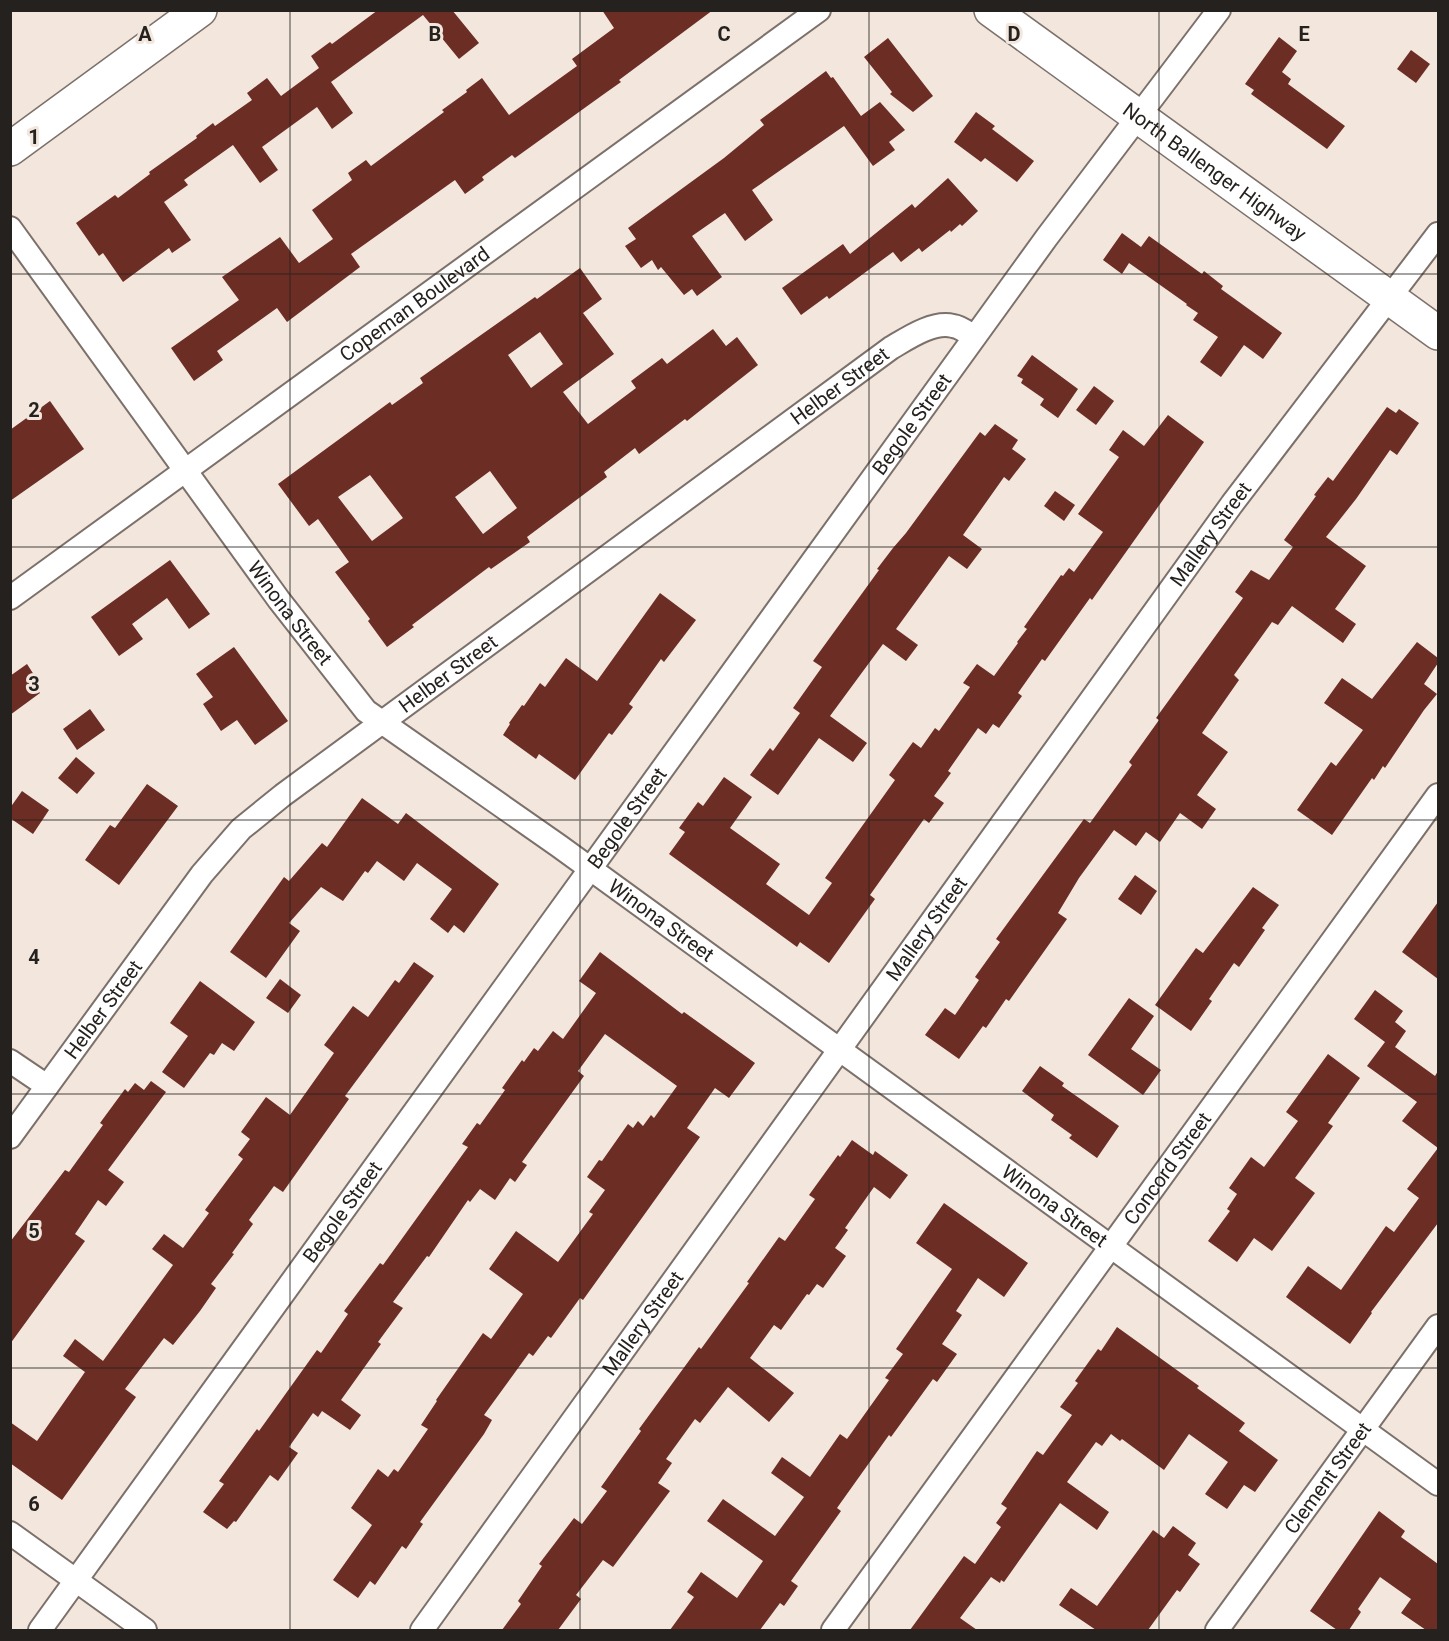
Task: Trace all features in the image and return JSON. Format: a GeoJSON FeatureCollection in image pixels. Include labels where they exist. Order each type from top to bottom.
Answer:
{"type":"FeatureCollection","features":[{"type":"Feature","properties":{"kind":"main road"},"geometry":{"type":"LineString","coordinates":[[10,149],[200,10]]}},
{"type":"Feature","properties":{"kind":"main road","name":"North Ballenger Highway"},"geometry":{"type":"LineString","coordinates":[[991,10],[1438,333]]}},
{"type":"Feature","properties":{"kind":"street","name":"Copeman Boulevard"},"geometry":{"type":"LineString","coordinates":[[10,598],[819,10]]}},
{"type":"Feature","properties":{"kind":"street","name":"Begole Street"},"geometry":{"type":"LineString","coordinates":[[40,1630],[974,337],[1219,10]]}},
{"type":"Feature","properties":{"kind":"street","name":"Winona Street"},"geometry":{"type":"LineString","coordinates":[[10,228],[279,600],[357,702],[380,723],[590,869],[1438,1484]]}},
{"type":"Feature","properties":{"kind":"street","name":"Mallery Street"},"geometry":{"type":"LineString","coordinates":[[422,1630],[1225,514],[1438,234]]}},
{"type":"Feature","properties":{"kind":"street","name":"Helber Street"},"geometry":{"type":"LineString","coordinates":[[10,1137],[189,891],[228,842],[254,817],[891,348],[920,332],[946,325],[959,328],[974,337]]}},
{"type":"Feature","properties":{"kind":"street","name":"Concord Street"},"geometry":{"type":"LineString","coordinates":[[833,1630],[1438,795]]}},
{"type":"Feature","properties":{"kind":"street"},"geometry":{"type":"LineString","coordinates":[[10,1061],[47,1086]]}},
{"type":"Feature","properties":{"kind":"street","name":"Clement Street"},"geometry":{"type":"LineString","coordinates":[[1217,1630],[1438,1326]]}},
{"type":"Feature","properties":{"kind":"street"},"geometry":{"type":"LineString","coordinates":[[10,1533],[145,1630]]}},
{"type":"Feature","properties":{"kind":"building"},"geometry":{"type":"Polygon","coordinates":[[[378,10],[452,10],[479,43],[459,59],[423,15],[331,82],[353,113],[332,129],[317,107],[262,147],[278,170],[260,183],[233,145],[184,180],[188,185],[164,202],[191,240],[172,253],[169,248],[123,282],[103,253],[99,256],[76,223],[115,195],[118,198],[150,174],[149,172],[197,138],[196,136],[213,123],[215,126],[252,100],[247,93],[267,78],[281,96],[319,68],[311,56],[330,42],[332,44],[378,10]]]}},
{"type":"Feature","properties":{"kind":"building"},"geometry":{"type":"Polygon","coordinates":[[[602,10],[713,10],[619,80],[621,82],[515,158],[512,155],[482,177],[484,180],[465,194],[455,180],[351,254],[360,267],[287,322],[277,308],[217,351],[223,360],[194,381],[171,348],[239,300],[222,277],[280,237],[299,263],[333,239],[312,210],[352,180],[348,173],[366,160],[371,166],[444,112],[442,110],[482,78],[509,115],[577,66],[572,59],[614,28],[602,10]]]}},
{"type":"Feature","properties":{"kind":"building"},"geometry":{"type":"Polygon","coordinates":[[[1279,37],[1297,51],[1282,72],[1291,79],[1288,84],[1345,126],[1327,149],[1251,94],[1254,90],[1245,84],[1279,37]]]}},
{"type":"Feature","properties":{"kind":"building"},"geometry":{"type":"Polygon","coordinates":[[[888,38],[933,96],[913,112],[890,94],[892,92],[864,57],[888,38]]]}},
{"type":"Feature","properties":{"kind":"building"},"geometry":{"type":"Polygon","coordinates":[[[1411,50],[1430,64],[1416,83],[1397,69],[1411,50]]]}},
{"type":"Feature","properties":{"kind":"building"},"geometry":{"type":"Polygon","coordinates":[[[826,71],[831,78],[833,77],[861,116],[880,102],[905,130],[889,142],[895,150],[873,166],[844,126],[752,190],[773,220],[745,241],[725,213],[692,236],[722,277],[697,296],[692,289],[684,295],[661,267],[658,270],[652,260],[641,268],[625,246],[636,239],[628,228],[724,158],[764,125],[760,120],[826,71]]]}},
{"type":"Feature","properties":{"kind":"building"},"geometry":{"type":"Polygon","coordinates":[[[976,112],[995,126],[992,129],[1034,161],[1017,182],[985,158],[981,162],[954,142],[976,112]]]}},
{"type":"Feature","properties":{"kind":"building"},"geometry":{"type":"Polygon","coordinates":[[[948,178],[978,211],[962,226],[960,224],[951,232],[950,230],[922,252],[919,248],[901,262],[893,252],[829,299],[827,296],[801,315],[782,288],[843,244],[850,254],[912,204],[915,208],[948,178]]]}},
{"type":"Feature","properties":{"kind":"building"},"geometry":{"type":"Polygon","coordinates":[[[1122,233],[1141,247],[1149,236],[1202,274],[1204,271],[1223,286],[1221,289],[1282,333],[1263,359],[1244,345],[1221,377],[1200,362],[1218,337],[1193,320],[1198,313],[1129,263],[1122,274],[1103,260],[1122,233]]]}},
{"type":"Feature","properties":{"kind":"building"},"geometry":{"type":"Polygon","coordinates":[[[580,268],[602,299],[583,313],[614,354],[563,392],[588,424],[636,388],[631,381],[662,358],[667,364],[713,329],[726,346],[737,337],[758,365],[687,421],[685,419],[639,454],[635,448],[604,472],[607,477],[527,537],[530,542],[491,569],[489,567],[412,625],[414,627],[387,647],[368,621],[370,619],[335,572],[349,562],[318,519],[309,526],[278,484],[390,402],[392,405],[423,383],[420,378],[535,297],[537,299],[580,268]],[[540,332],[508,355],[531,388],[563,364],[540,332]],[[490,471],[455,497],[483,534],[517,508],[490,471]],[[370,475],[338,497],[372,541],[403,518],[370,475]]]}},
{"type":"Feature","properties":{"kind":"building"},"geometry":{"type":"Polygon","coordinates":[[[1032,355],[1078,389],[1058,418],[1040,405],[1044,399],[1021,383],[1023,379],[1017,376],[1032,355]]]}},
{"type":"Feature","properties":{"kind":"building"},"geometry":{"type":"Polygon","coordinates":[[[1094,386],[1114,401],[1096,425],[1076,410],[1094,386]]]}},
{"type":"Feature","properties":{"kind":"building"},"geometry":{"type":"Polygon","coordinates":[[[50,401],[84,449],[10,501],[10,430],[50,401]]]}},
{"type":"Feature","properties":{"kind":"building"},"geometry":{"type":"Polygon","coordinates":[[[1387,407],[1396,413],[1399,409],[1419,423],[1397,455],[1390,450],[1326,537],[1366,566],[1335,609],[1356,624],[1343,643],[1292,606],[1278,625],[1272,622],[1234,675],[1239,680],[1202,733],[1228,752],[1197,795],[1216,809],[1202,829],[1180,813],[1160,842],[1146,832],[1136,846],[1114,830],[1079,878],[1058,913],[1067,919],[1009,1001],[1006,999],[986,1028],[983,1026],[959,1059],[925,1035],[945,1008],[955,1015],[979,980],[975,977],[1000,942],[996,939],[1084,819],[1090,823],[1132,765],[1129,762],[1159,720],[1156,718],[1243,598],[1235,592],[1251,570],[1269,580],[1293,547],[1284,540],[1316,496],[1314,495],[1328,477],[1333,481],[1387,407]]]}},
{"type":"Feature","properties":{"kind":"building"},"geometry":{"type":"Polygon","coordinates":[[[1168,415],[1204,442],[1092,600],[1090,598],[1045,661],[1042,659],[1018,693],[1022,696],[999,728],[993,724],[986,734],[978,728],[948,771],[951,773],[934,796],[944,803],[929,823],[924,819],[870,895],[875,899],[829,963],[800,942],[797,947],[669,854],[685,832],[679,828],[698,802],[703,806],[724,777],[752,797],[730,828],[780,864],[766,884],[809,915],[832,883],[825,878],[895,780],[889,775],[913,742],[921,748],[935,728],[939,731],[970,687],[963,683],[977,664],[994,676],[1027,629],[1024,627],[1061,575],[1063,576],[1069,568],[1074,572],[1103,532],[1078,514],[1119,457],[1109,450],[1123,430],[1144,446],[1168,415]]]}},
{"type":"Feature","properties":{"kind":"building"},"geometry":{"type":"Polygon","coordinates":[[[995,424],[1018,440],[1012,449],[1026,459],[1009,481],[1004,477],[963,535],[982,549],[967,569],[949,556],[896,629],[918,645],[906,661],[883,644],[830,716],[867,743],[853,762],[819,738],[778,795],[750,775],[770,748],[773,751],[800,713],[793,708],[822,667],[813,661],[879,570],[877,569],[980,432],[985,436],[995,424]]]}},
{"type":"Feature","properties":{"kind":"building"},"geometry":{"type":"Polygon","coordinates":[[[1055,491],[1075,505],[1064,521],[1044,506],[1055,491]]]}},
{"type":"Feature","properties":{"kind":"building"},"geometry":{"type":"Polygon","coordinates":[[[170,560],[210,614],[189,629],[167,598],[132,624],[143,639],[119,656],[91,617],[170,560]]]}},
{"type":"Feature","properties":{"kind":"building"},"geometry":{"type":"Polygon","coordinates":[[[660,593],[696,620],[664,662],[661,659],[629,704],[633,707],[612,735],[609,733],[575,780],[539,754],[536,759],[503,735],[509,723],[540,683],[545,687],[566,658],[597,681],[660,593]]]}},
{"type":"Feature","properties":{"kind":"building"},"geometry":{"type":"Polygon","coordinates":[[[1417,642],[1438,658],[1438,663],[1424,684],[1437,694],[1385,768],[1383,766],[1374,780],[1372,778],[1332,835],[1297,810],[1331,762],[1336,766],[1363,730],[1324,703],[1342,678],[1372,699],[1417,642]]]}},
{"type":"Feature","properties":{"kind":"building"},"geometry":{"type":"Polygon","coordinates":[[[234,647],[288,721],[255,745],[237,720],[221,731],[203,704],[213,697],[196,674],[234,647]]]}},
{"type":"Feature","properties":{"kind":"building"},"geometry":{"type":"Polygon","coordinates":[[[27,664],[38,681],[33,684],[40,693],[10,715],[10,676],[27,664]]]}},
{"type":"Feature","properties":{"kind":"building"},"geometry":{"type":"Polygon","coordinates":[[[90,709],[105,730],[77,750],[63,729],[90,709]]]}},
{"type":"Feature","properties":{"kind":"building"},"geometry":{"type":"Polygon","coordinates":[[[76,757],[95,773],[77,794],[58,778],[76,757]]]}},
{"type":"Feature","properties":{"kind":"building"},"geometry":{"type":"Polygon","coordinates":[[[147,784],[178,806],[119,885],[85,860],[110,825],[115,828],[147,784]]]}},
{"type":"Feature","properties":{"kind":"building"},"geometry":{"type":"Polygon","coordinates":[[[22,791],[49,810],[33,834],[10,818],[10,808],[22,791]]]}},
{"type":"Feature","properties":{"kind":"building"},"geometry":{"type":"Polygon","coordinates":[[[362,798],[398,824],[406,813],[499,884],[464,933],[454,925],[448,933],[430,919],[452,889],[417,863],[404,881],[377,861],[368,873],[365,871],[343,901],[321,887],[289,923],[300,931],[266,978],[230,952],[284,877],[289,881],[322,843],[327,847],[362,798]]]}},
{"type":"Feature","properties":{"kind":"building"},"geometry":{"type":"Polygon","coordinates":[[[1135,875],[1157,891],[1141,915],[1118,899],[1135,875]]]}},
{"type":"Feature","properties":{"kind":"building"},"geometry":{"type":"Polygon","coordinates":[[[1253,887],[1279,905],[1262,928],[1265,930],[1239,967],[1234,963],[1209,999],[1212,1001],[1191,1031],[1155,1005],[1196,948],[1203,953],[1253,887]]]}},
{"type":"Feature","properties":{"kind":"building"},"geometry":{"type":"Polygon","coordinates":[[[1438,902],[1438,979],[1402,952],[1438,902]]]}},
{"type":"Feature","properties":{"kind":"building"},"geometry":{"type":"Polygon","coordinates":[[[600,952],[682,1014],[684,1012],[755,1063],[729,1098],[715,1088],[687,1128],[700,1137],[583,1300],[580,1298],[551,1338],[548,1336],[533,1356],[529,1353],[484,1415],[492,1420],[484,1434],[420,1522],[423,1524],[406,1549],[402,1546],[375,1585],[370,1581],[358,1598],[333,1580],[372,1525],[351,1508],[378,1469],[388,1477],[394,1469],[398,1472],[428,1429],[421,1425],[436,1400],[483,1333],[491,1339],[523,1294],[489,1269],[516,1231],[558,1262],[593,1214],[589,1212],[605,1190],[587,1177],[599,1160],[602,1161],[628,1124],[633,1128],[638,1121],[643,1126],[651,1115],[654,1118],[677,1086],[605,1034],[578,1071],[584,1076],[522,1162],[527,1165],[515,1182],[510,1178],[495,1200],[480,1189],[470,1202],[468,1200],[429,1257],[427,1256],[393,1302],[403,1308],[378,1342],[381,1344],[341,1400],[361,1415],[350,1430],[322,1411],[318,1417],[313,1413],[289,1447],[298,1453],[278,1481],[270,1475],[236,1522],[234,1521],[227,1529],[203,1512],[224,1484],[219,1481],[257,1429],[259,1431],[317,1350],[321,1353],[348,1314],[344,1311],[380,1263],[383,1265],[468,1147],[462,1144],[477,1123],[480,1125],[505,1090],[502,1088],[522,1060],[524,1062],[534,1048],[538,1051],[553,1031],[563,1039],[596,993],[579,981],[600,952]]]}},
{"type":"Feature","properties":{"kind":"building"},"geometry":{"type":"Polygon","coordinates":[[[414,962],[434,976],[345,1096],[349,1099],[283,1192],[274,1186],[249,1220],[253,1224],[211,1284],[216,1288],[200,1311],[173,1345],[164,1338],[125,1389],[136,1397],[62,1500],[10,1463],[10,1422],[37,1441],[85,1372],[63,1356],[75,1339],[103,1361],[173,1265],[152,1249],[164,1234],[183,1248],[209,1213],[205,1210],[243,1159],[238,1155],[250,1139],[241,1132],[266,1097],[290,1115],[334,1053],[324,1045],[353,1006],[368,1017],[395,980],[399,983],[414,962]]]}},
{"type":"Feature","properties":{"kind":"building"},"geometry":{"type":"Polygon","coordinates":[[[280,979],[301,995],[288,1013],[266,998],[280,979]]]}},
{"type":"Feature","properties":{"kind":"building"},"geometry":{"type":"Polygon","coordinates":[[[200,981],[255,1022],[234,1051],[222,1043],[214,1055],[210,1053],[184,1088],[162,1072],[188,1036],[170,1023],[200,981]]]}},
{"type":"Feature","properties":{"kind":"building"},"geometry":{"type":"Polygon","coordinates":[[[1375,990],[1403,1011],[1395,1022],[1406,1031],[1395,1047],[1435,1076],[1438,1071],[1438,1148],[1402,1121],[1417,1102],[1367,1066],[1385,1042],[1354,1019],[1375,990]]]}},
{"type":"Feature","properties":{"kind":"building"},"geometry":{"type":"Polygon","coordinates":[[[1129,998],[1154,1016],[1131,1049],[1161,1070],[1143,1095],[1088,1055],[1129,998]]]}},
{"type":"Feature","properties":{"kind":"building"},"geometry":{"type":"Polygon","coordinates":[[[1328,1054],[1360,1078],[1328,1123],[1333,1126],[1295,1178],[1315,1193],[1272,1251],[1254,1238],[1237,1262],[1208,1241],[1230,1211],[1227,1209],[1237,1194],[1229,1188],[1251,1157],[1264,1167],[1298,1121],[1286,1112],[1328,1054]]]}},
{"type":"Feature","properties":{"kind":"building"},"geometry":{"type":"Polygon","coordinates":[[[1040,1066],[1064,1083],[1062,1086],[1119,1126],[1097,1158],[1069,1138],[1072,1135],[1051,1120],[1054,1115],[1022,1091],[1040,1066]]]}},
{"type":"Feature","properties":{"kind":"building"},"geometry":{"type":"Polygon","coordinates":[[[151,1081],[166,1092],[108,1170],[124,1182],[106,1206],[98,1200],[75,1234],[85,1241],[10,1344],[10,1242],[65,1170],[69,1172],[103,1125],[100,1123],[125,1089],[128,1092],[135,1083],[144,1090],[151,1081]]]}},
{"type":"Feature","properties":{"kind":"building"},"geometry":{"type":"Polygon","coordinates":[[[852,1140],[873,1155],[875,1151],[908,1175],[890,1199],[874,1187],[845,1228],[848,1230],[835,1248],[846,1256],[823,1288],[817,1284],[809,1295],[807,1294],[781,1330],[774,1325],[750,1358],[794,1393],[769,1422],[728,1387],[700,1423],[695,1419],[666,1459],[672,1463],[658,1483],[670,1491],[613,1567],[603,1560],[576,1595],[581,1599],[558,1630],[502,1630],[521,1604],[518,1601],[542,1566],[539,1564],[574,1518],[582,1524],[607,1491],[601,1487],[641,1431],[639,1429],[699,1347],[701,1349],[779,1237],[785,1241],[815,1199],[809,1195],[852,1140]]]}},
{"type":"Feature","properties":{"kind":"building"},"geometry":{"type":"Polygon","coordinates":[[[1438,1148],[1438,1223],[1371,1312],[1350,1344],[1286,1297],[1308,1266],[1341,1290],[1386,1226],[1394,1232],[1419,1198],[1407,1189],[1438,1148]]]}},
{"type":"Feature","properties":{"kind":"building"},"geometry":{"type":"Polygon","coordinates":[[[944,1203],[1028,1263],[1004,1297],[978,1278],[956,1311],[962,1315],[942,1344],[957,1354],[937,1382],[933,1379],[891,1437],[889,1435],[837,1508],[841,1511],[791,1581],[798,1586],[784,1606],[780,1603],[760,1630],[670,1630],[694,1597],[687,1592],[701,1572],[737,1598],[763,1561],[707,1521],[723,1499],[775,1536],[804,1497],[771,1473],[782,1457],[810,1477],[840,1434],[847,1439],[889,1380],[885,1378],[903,1354],[896,1349],[952,1269],[916,1243],[944,1203]]]}},
{"type":"Feature","properties":{"kind":"building"},"geometry":{"type":"Polygon","coordinates":[[[1117,1327],[1199,1386],[1197,1388],[1245,1423],[1239,1431],[1278,1460],[1255,1492],[1244,1485],[1227,1509],[1205,1494],[1228,1462],[1189,1434],[1164,1470],[1122,1439],[1120,1441],[1111,1434],[1102,1446],[1096,1442],[1067,1482],[1109,1512],[1097,1530],[1060,1503],[1004,1582],[1001,1580],[1000,1583],[991,1577],[960,1618],[977,1630],[910,1630],[964,1556],[975,1564],[1001,1527],[996,1523],[1007,1508],[1001,1504],[1037,1451],[1043,1455],[1072,1415],[1060,1407],[1078,1383],[1075,1381],[1098,1349],[1101,1351],[1117,1327]]]}},
{"type":"Feature","properties":{"kind":"building"},"geometry":{"type":"Polygon","coordinates":[[[1379,1511],[1405,1531],[1401,1537],[1438,1564],[1438,1630],[1426,1630],[1401,1613],[1411,1599],[1380,1577],[1358,1609],[1361,1612],[1349,1630],[1337,1630],[1310,1611],[1379,1511]]]}},
{"type":"Feature","properties":{"kind":"building"},"geometry":{"type":"Polygon","coordinates":[[[1173,1526],[1196,1543],[1188,1555],[1200,1564],[1180,1592],[1177,1590],[1148,1630],[1096,1630],[1059,1605],[1071,1588],[1097,1606],[1153,1530],[1164,1538],[1173,1526]]]}}]}
